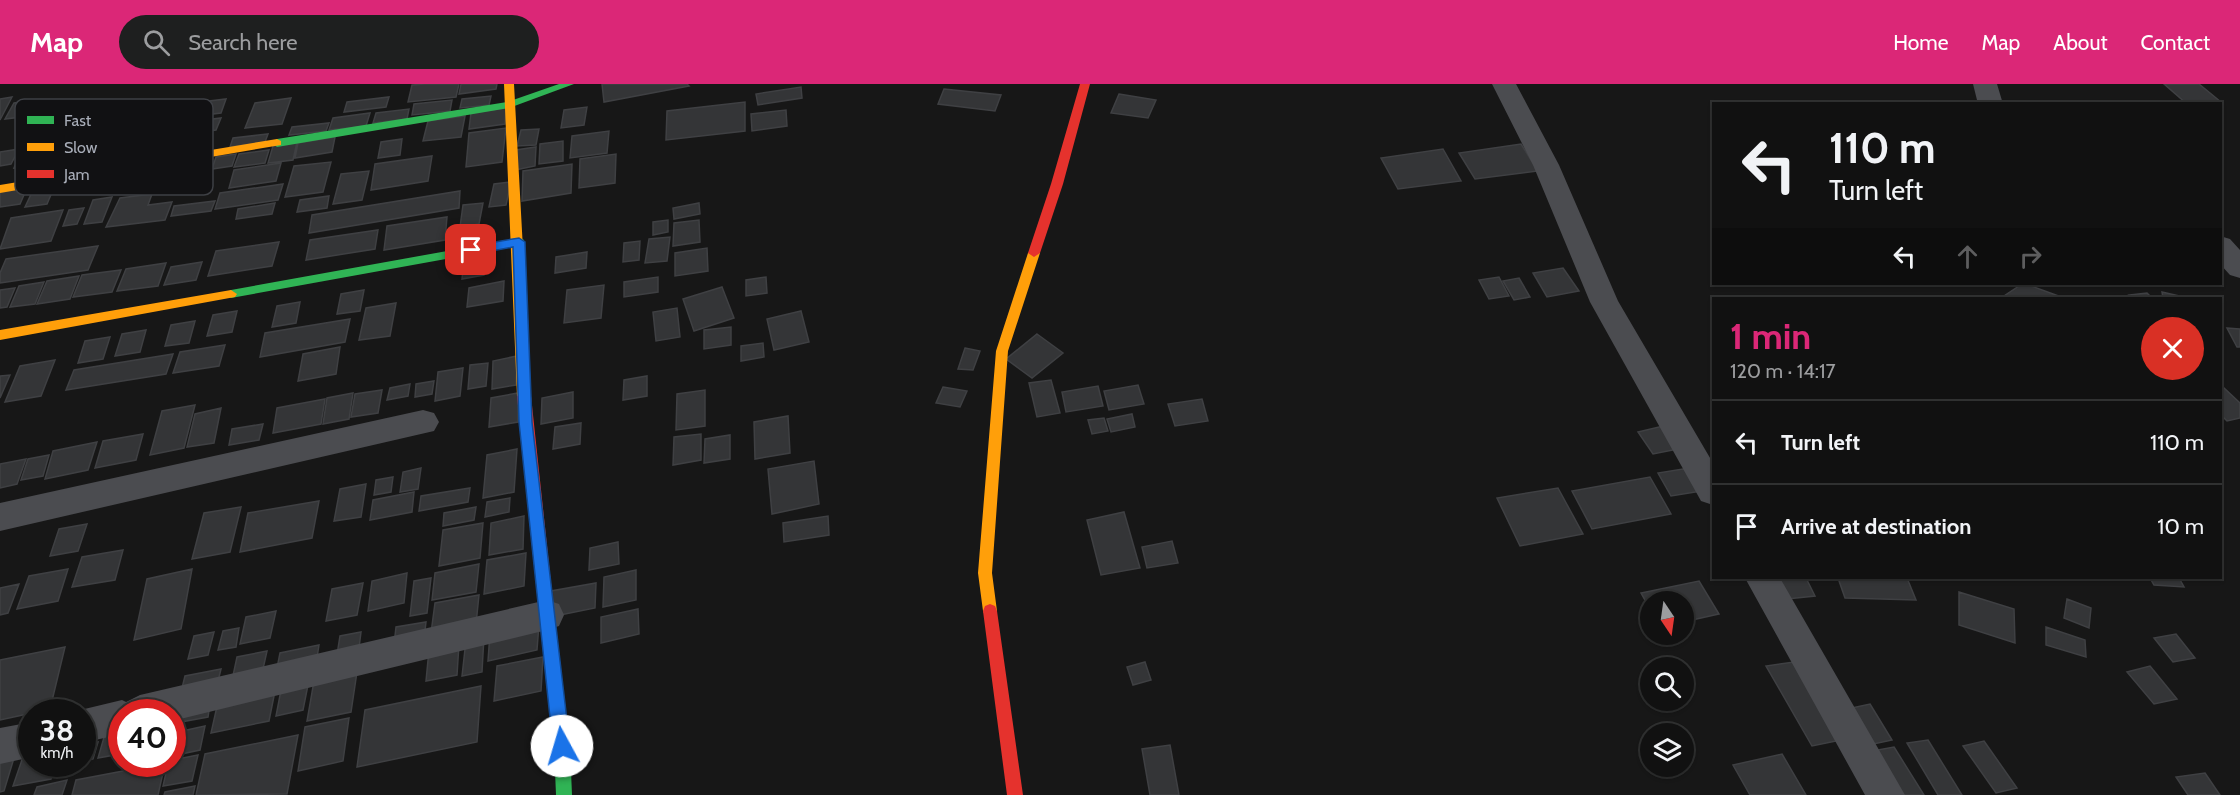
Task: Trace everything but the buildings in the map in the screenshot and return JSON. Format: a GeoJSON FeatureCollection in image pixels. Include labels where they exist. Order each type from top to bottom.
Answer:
{"type":"FeatureCollection","features":[{"type":"Feature","properties":{"kind":"street"},"geometry":{"type":"LineString","coordinates":[[509,84],[519,242],[525,422],[562,746],[564,795]]}},
{"type":"Feature","properties":{"kind":"street"},"geometry":{"type":"LineString","coordinates":[[213,154],[510,105],[569,84]]}},
{"type":"Feature","properties":{"kind":"street"},"geometry":{"type":"LineString","coordinates":[[1015,795],[985,573],[1002,351],[1057,184],[1085,84]]}},
{"type":"Feature","properties":{"kind":"street"},"geometry":{"type":"LineString","coordinates":[[1504,84],[1546,165],[1604,302],[1712,490]]}},
{"type":"Feature","properties":{"kind":"street"},"geometry":{"type":"LineString","coordinates":[[1985,84],[1990,102]]}},
{"type":"Feature","properties":{"kind":"street"},"geometry":{"type":"LineString","coordinates":[[0,189],[15,187]]}},
{"type":"Feature","properties":{"kind":"street"},"geometry":{"type":"LineString","coordinates":[[0,335],[519,242]]}},
{"type":"Feature","properties":{"kind":"street"},"geometry":{"type":"LineString","coordinates":[[2222,248],[2240,268]]}},
{"type":"Feature","properties":{"kind":"street"},"geometry":{"type":"LineString","coordinates":[[0,517],[423,422]]}},
{"type":"Feature","properties":{"kind":"street"},"geometry":{"type":"LineString","coordinates":[[1763,579],[1886,795]]}},
{"type":"Feature","properties":{"kind":"street"},"geometry":{"type":"LineString","coordinates":[[186,701],[547,615]]}},
{"type":"Feature","properties":{"kind":"street"},"geometry":{"type":"LineString","coordinates":[[0,746],[18,742]]}},
{"type":"Feature","properties":{"kind":"traffic: fast"},"geometry":{"type":"LineString","coordinates":[[277,143],[509,105],[569,84]]}},
{"type":"Feature","properties":{"kind":"traffic: fast"},"geometry":{"type":"LineString","coordinates":[[231,294],[519,242]]}},
{"type":"Feature","properties":{"kind":"traffic: fast"},"geometry":{"type":"LineString","coordinates":[[547,611],[562,746],[564,795]]}},
{"type":"Feature","properties":{"kind":"traffic: slow"},"geometry":{"type":"LineString","coordinates":[[509,84],[524,396]]}},
{"type":"Feature","properties":{"kind":"traffic: slow"},"geometry":{"type":"LineString","coordinates":[[213,154],[277,143]]}},
{"type":"Feature","properties":{"kind":"traffic: slow"},"geometry":{"type":"LineString","coordinates":[[0,189],[15,187]]}},
{"type":"Feature","properties":{"kind":"traffic: slow"},"geometry":{"type":"LineString","coordinates":[[990,611],[985,573],[1002,351],[1034,253]]}},
{"type":"Feature","properties":{"kind":"traffic: slow"},"geometry":{"type":"LineString","coordinates":[[0,335],[231,294]]}},
{"type":"Feature","properties":{"kind":"traffic: jam"},"geometry":{"type":"LineString","coordinates":[[1034,253],[1057,184],[1085,84]]}},
{"type":"Feature","properties":{"kind":"traffic: jam"},"geometry":{"type":"LineString","coordinates":[[524,396],[547,611]]}},
{"type":"Feature","properties":{"kind":"traffic: jam"},"geometry":{"type":"LineString","coordinates":[[990,611],[1015,795]]}},
{"type":"Feature","properties":{"kind":"route"},"geometry":{"type":"LineString","coordinates":[[471,250],[519,242],[525,422],[562,746]]}}]}
